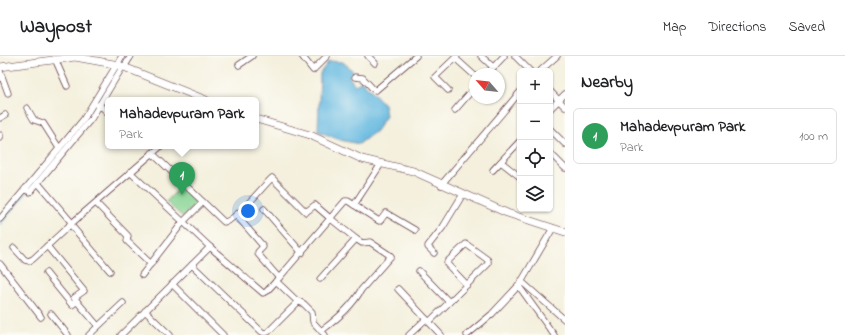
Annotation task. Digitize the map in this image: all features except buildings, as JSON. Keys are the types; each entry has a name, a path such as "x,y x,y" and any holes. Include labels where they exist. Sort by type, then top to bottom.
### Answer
{"street":[{"path":"0,67 75,56 86,57 121,65 199,97"},
{"path":"121,65 122,56"},
{"path":"27,190 38,183 77,136 121,65 131,56"},
{"path":"239,65 252,56"},
{"path":"302,56 313,70 327,56"},
{"path":"368,56 375,63"},
{"path":"355,77 363,78 374,90 376,90 416,56"},
{"path":"481,56 493,67 504,56"},
{"path":"515,56 527,68"},
{"path":"543,68 557,56"},
{"path":"448,90 435,77 456,57 469,70"},
{"path":"55,59 67,86"},
{"path":"0,71 8,94"},
{"path":"455,110 469,94"},
{"path":"553,94 565,107"},
{"path":"553,105 565,94"},
{"path":"441,184 517,95"},
{"path":"96,105 105,109"},
{"path":"0,219 27,190 96,105"},
{"path":"27,108 34,120 43,123 60,148"},
{"path":"259,121 310,134 362,159 413,171 507,213 565,232"},
{"path":"553,132 565,144"},
{"path":"493,170 517,145"},
{"path":"14,248 25,260 29,261 157,149"},
{"path":"152,153 224,222 229,222 272,178 306,212 315,205 362,243 370,242 392,256 361,290 358,297 323,333 313,322 312,312 304,304 298,302 278,280 258,254 263,246 236,215"},
{"path":"553,156 564,165"},
{"path":"501,162 519,176"},
{"path":"354,205 381,164"},
{"path":"130,172 210,247 263,293 266,292 278,280 346,201 379,221 386,213 415,230"},
{"path":"38,183 110,271"},
{"path":"434,253 428,246 443,226 463,194"},
{"path":"142,275 183,222 203,202"},
{"path":"96,203 127,235 127,241 151,264"},
{"path":"264,210 302,253"},
{"path":"467,335 492,314 520,283 553,228"},
{"path":"320,279 356,239"},
{"path":"409,335 449,302 467,285 489,263 488,260 466,244 447,262 447,264 467,285"},
{"path":"47,246 84,291 74,298 98,326"},
{"path":"125,334 145,311 210,247"},
{"path":"0,264 41,317"},
{"path":"192,265 264,334 298,302"},
{"path":"419,271 449,302"},
{"path":"46,273 72,305 76,301"},
{"path":"520,283 565,320"},
{"path":"520,283 554,335"},
{"path":"172,284 223,335"},
{"path":"398,289 441,335"},
{"path":"89,335 123,303"},
{"path":"145,311 170,335"},
{"path":"51,314 68,335"}],"green space":[{"path":"181,186 197,202 183,217 166,202"}],"water":[{"path":"329,61 343,62 353,71 349,77 355,85 362,81 384,104 386,116 376,131 359,144 340,140 318,131 320,73"}],"waterway":[{"path":"123,64 128,56"},
{"path":"85,121 92,113"},
{"path":"0,224 27,192"}],"place":[{"name":"Mahadevpuram Park","path":"182,195"}]}
